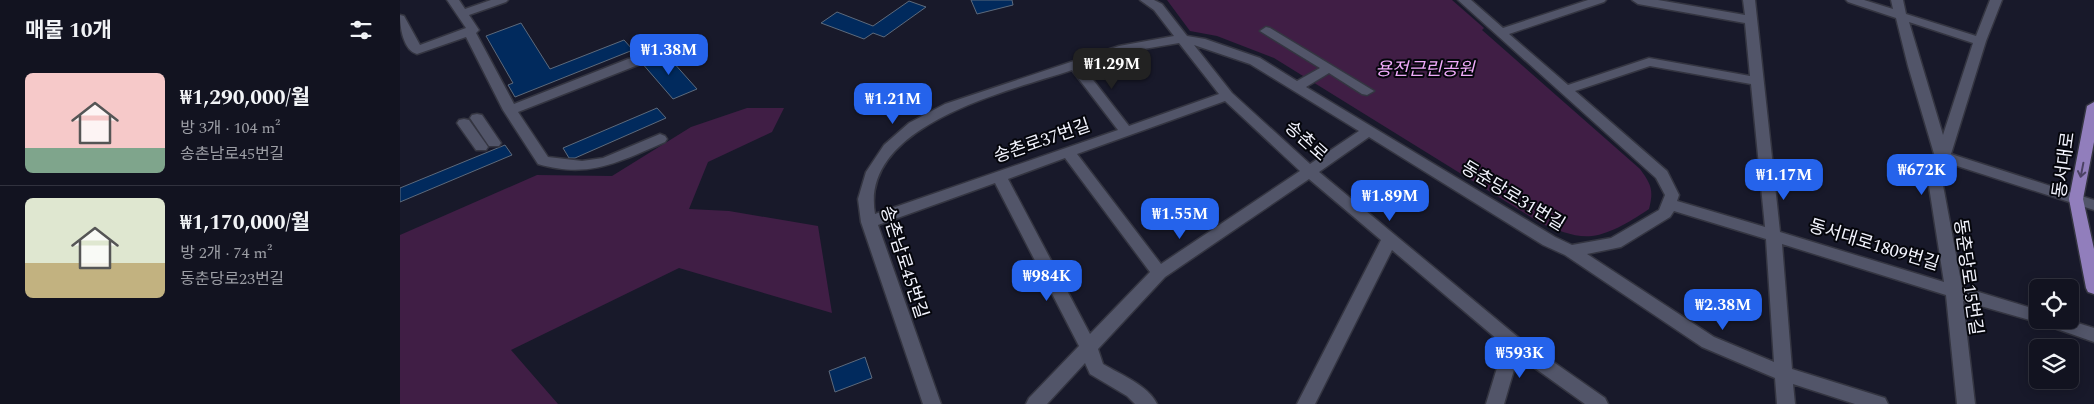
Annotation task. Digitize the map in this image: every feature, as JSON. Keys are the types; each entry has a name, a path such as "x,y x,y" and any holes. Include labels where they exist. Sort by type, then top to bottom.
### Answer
{"main road":[{"name":"동서대로","path":"2094,106 2076,199 2094,288"}],"street":[{"path":"400,19 417,50 473,30 453,0"},
{"path":"462,14 502,0"},
{"name":"송촌로","path":"1148,0 1158,7 1181,40 1227,96 1309,171 1513,344 1599,404"},
{"path":"1464,0 1662,175 1672,195 1670,204"},
{"path":"1502,32 1600,0"},
{"path":"1638,0 1751,20"},
{"path":"1749,0 1786,404"},
{"path":"1852,0 1980,41"},
{"path":"1897,0 1942,156 2094,205"},
{"name":"동춘당로15번길","path":"1966,404 1954,290 1934,180 1980,41 1996,0"},
{"path":"1266,31 1367,90"},
{"path":"469,32 510,110 544,161 582,166 606,162 660,139"},
{"name":"송촌남로45번길","path":"932,404 869,222 865,199 874,172 889,148 914,126 950,107 1123,50 1168,40 1181,40"},
{"name":"동춘당로31번길","path":"1181,40 1201,42 1255,61 1549,241 1571,251 1614,243 1666,213 1670,204"},
{"path":"400,48 413,43"},
{"path":"510,110 633,62"},
{"path":"1566,90 1649,62 1757,81"},
{"path":"1075,65 1126,131"},
{"path":"1298,86 1329,68"},
{"name":"송촌로37번길","path":"869,222 1227,96"},
{"path":"471,121 487,145"},
{"path":"1035,404 1159,273 1370,130"},
{"path":"1068,152 1159,273"},
{"path":"999,176 1089,348 1096,369 1133,391 1148,404"},
{"name":"동서대로1809번길","path":"1670,204 2029,314"},
{"path":"1306,404 1389,240"},
{"path":"1571,251 1708,342 1784,374 1879,404"},
{"path":"2075,329 2094,335"},
{"path":"1495,404 1513,344"}],"green space":[{"name":"용전근린공원","path":"1167,0 1452,0 1484,28 1482,30 1640,169 1647,179 1651,192 1649,209 1614,229 1592,236 1573,235 1542,224 1274,58 1217,36 1190,31"},
{"path":"747,108 784,108 772,132 708,162 689,209 729,211 818,226 832,313 679,268 511,350 558,404 400,404 400,235 537,175 612,176 691,127"}],"building":[{"path":"971,0 1012,0 1013,5 977,14"},
{"path":"909,1 926,7 884,37 873,33 864,39 821,23 837,12 873,26"},
{"path":"521,23 550,69 624,40 633,50 515,97 508,85 513,83 486,36"},
{"path":"664,52 697,89 673,99 641,62"},
{"path":"657,108 666,118 575,158 569,158 563,148"},
{"path":"505,145 512,155 400,202 400,188"},
{"path":"865,357 872,378 835,392 829,371"}]}
